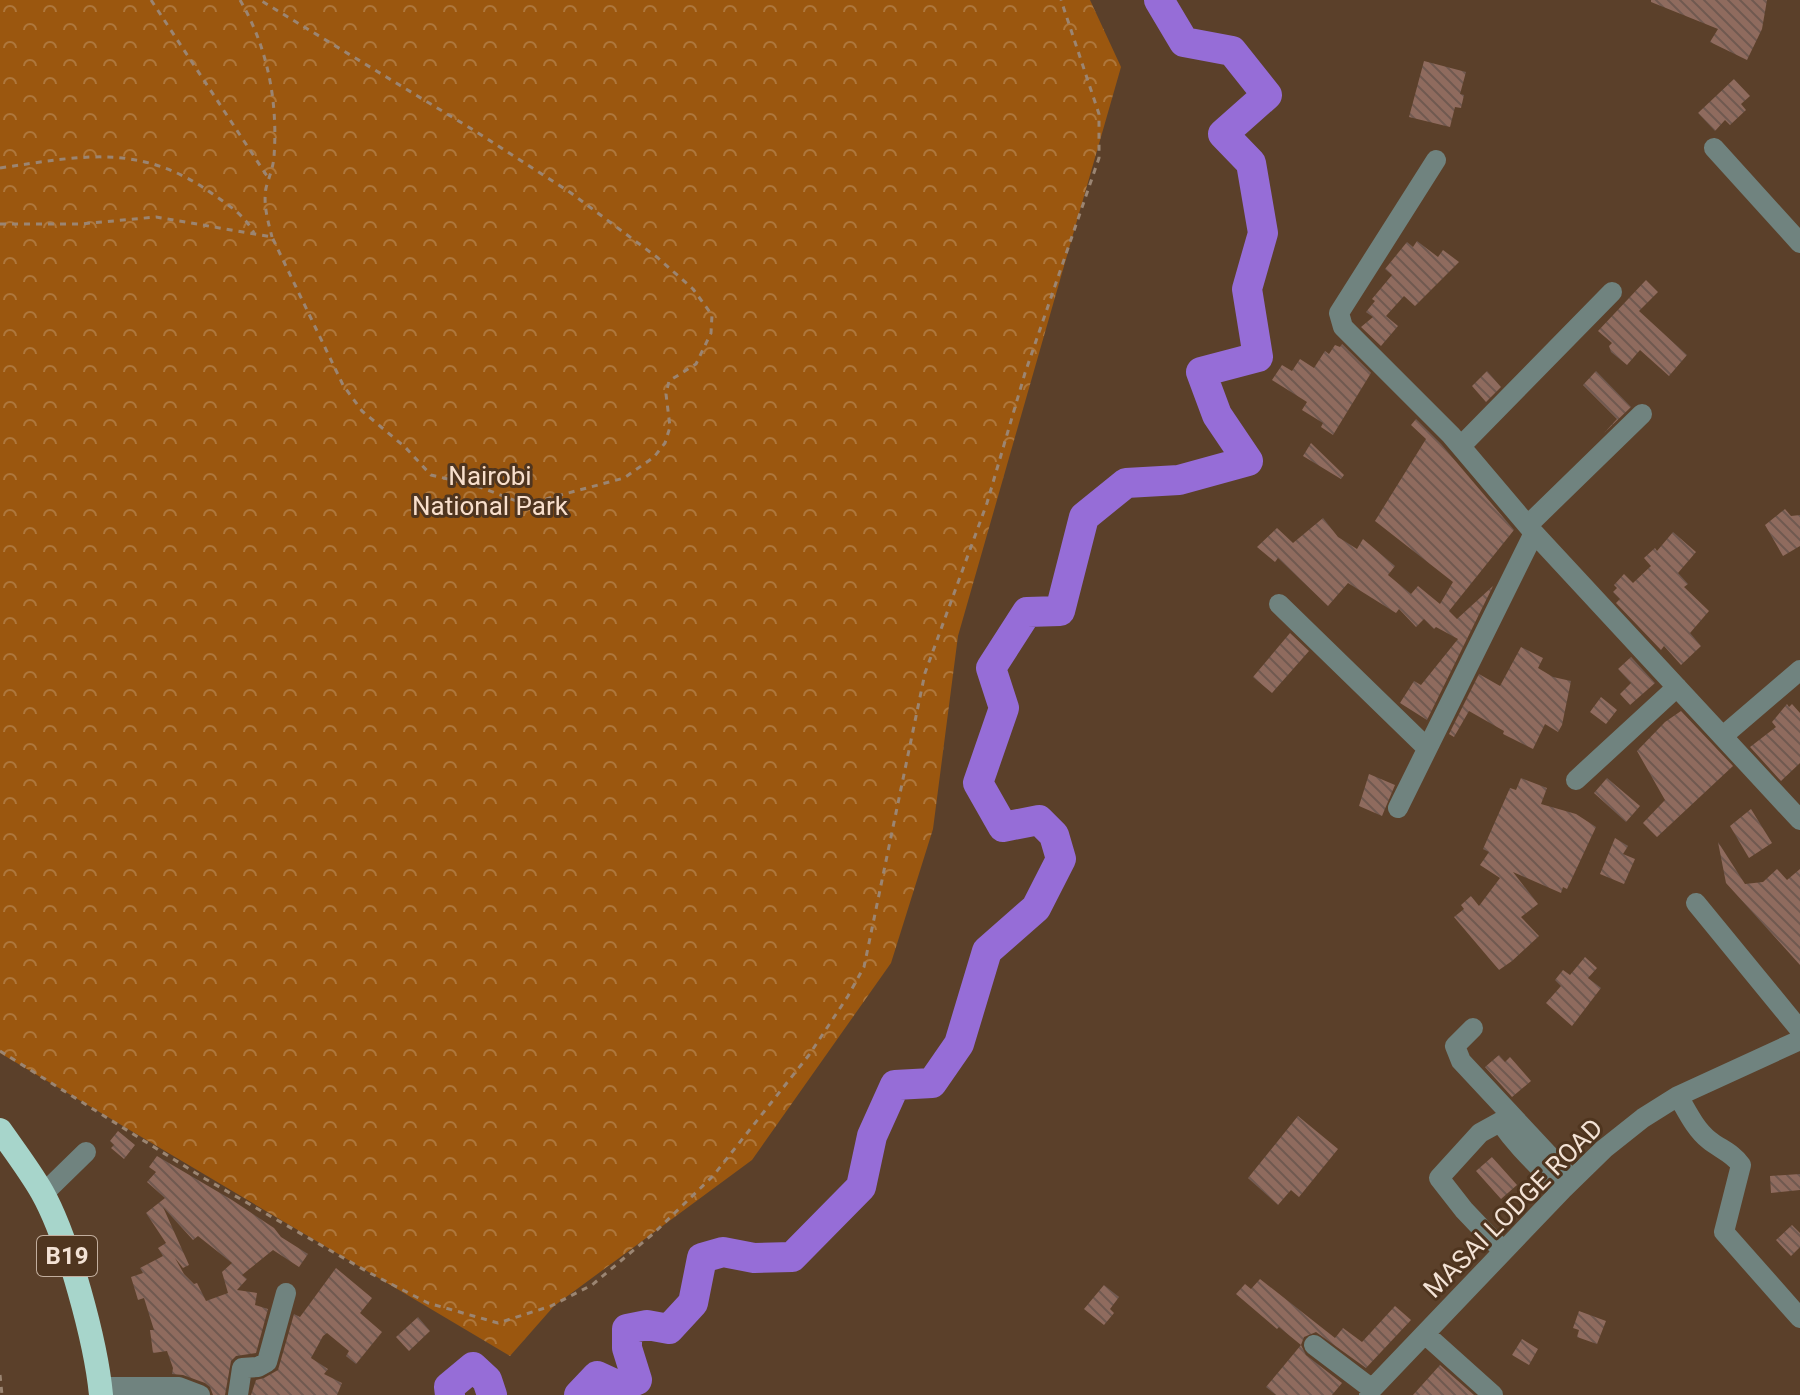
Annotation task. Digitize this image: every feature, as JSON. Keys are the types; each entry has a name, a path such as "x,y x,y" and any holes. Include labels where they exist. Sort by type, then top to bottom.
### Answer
{"highway":[{"name":"B19","path":"0,1130 43,1194 63,1244 85,1317 100,1391"}],"street":[{"path":"1714,148 1800,243"},
{"path":"1436,160 1339,313 1343,327 1461,446 1531,529 1800,820"},
{"path":"1461,446 1612,292"},
{"path":"1398,808 1531,529 1642,414"},
{"path":"1279,604 1427,748"},
{"path":"1723,736 1800,670"},
{"path":"1576,780 1677,687"},
{"path":"1696,903 1800,1030"},
{"path":"1473,1028 1455,1046 1461,1061 1568,1185"},
{"name":"MASAI LODGE ROAD","path":"1370,1392 1503,1251 1624,1134 1678,1096 1800,1040"},
{"path":"1678,1096 1693,1122 1709,1140 1741,1165 1724,1232 1800,1318"},
{"path":"1503,1251 1439,1178 1480,1133 1500,1122 1525,1157 1554,1185 1568,1185"},
{"path":"43,1194 86,1152"},
{"path":"238,1395 242,1368 258,1367 267,1362 286,1293"},
{"path":"1425,1334 1493,1395"},
{"path":"1314,1345 1370,1392"},
{"path":"100,1391 179,1387 200,1395"}],"path":[{"path":"151,0 269,179"},
{"path":"240,0 256,33 275,100 273,163 265,191 265,212 272,237 343,385 362,411 405,447 431,475 477,486 519,502 544,500 581,487 624,478 654,457 665,443 670,427 666,394 669,381 696,364 711,333 712,315 693,289 616,224 475,131 260,0"},
{"path":"0,1051 202,1177 368,1272 428,1303 487,1321 498,1323 551,1306 592,1285 624,1261 703,1185 809,1055 864,967 925,673 987,503 1025,373 1099,158 1099,114 1061,0"},
{"path":"0,168 69,157 125,156 173,170 193,180 246,219 254,233"},
{"path":"0,224 80,224 156,217 272,237"},
{"path":"0,1375 2,1395"}],"green space":[{"name":"Nairobi National Park","path":"0,0 1090,0 1121,67 958,636 933,829 891,963 752,1160 554,1306 510,1356 0,1053"}],"building":[{"path":"1651,0 1767,0 1762,29 1747,60 1710,42 1718,29"},
{"path":"1424,61 1466,72 1460,94 1464,95 1461,108 1455,107 1450,127 1409,117"},
{"path":"1734,79 1750,96 1741,104 1746,110 1730,125 1725,120 1715,131 1698,113"},
{"path":"1417,241 1438,257 1443,250 1459,262 1415,306 1404,296 1386,316 1398,326 1381,346 1361,327 1373,317 1366,312 1375,301 1372,299 1392,275 1385,269 1407,242 1413,247"},
{"path":"1646,280 1658,292 1639,311 1687,355 1669,376 1640,350 1627,365 1611,352 1609,346 1612,343 1598,331"},
{"path":"1342,344 1371,373 1333,435 1321,427 1323,423 1302,410 1307,402 1272,380 1282,365 1292,371 1300,359 1314,368 1325,351 1329,354 1335,345 1340,347"},
{"path":"1487,371 1501,387 1486,402 1472,386"},
{"path":"1596,371 1631,407 1604,433 1617,419 1583,385"},
{"path":"1416,419 1514,530 1449,611 1457,619 1493,586 1427,720 1400,703 1414,681 1421,685 1458,639 1436,627 1434,629 1424,619 1416,627 1399,609 1396,613 1348,583 1328,606 1278,558 1275,562 1257,547 1277,528 1293,543 1323,518 1338,537 1357,549 1363,539 1395,566 1388,575 1411,594 1418,586 1440,604 1453,582 1375,521 1426,439 1411,425"},
{"path":"1311,443 1344,475 1341,479 1303,456"},
{"path":"1785,509 1791,516 1800,515 1800,546 1783,556 1765,525"},
{"path":"1673,532 1696,552 1678,573 1688,584 1684,587 1709,611 1690,633 1701,646 1681,665 1664,646 1661,650 1616,603 1620,599 1613,592 1617,588 1614,585 1624,574 1633,583 1651,566 1644,558 1655,548 1657,551"},
{"path":"1290,633 1309,651 1272,693 1253,677"},
{"path":"1521,647 1543,658 1538,668 1553,677 1571,681 1558,732 1545,724 1533,749 1503,734 1504,731 1469,711 1454,737 1449,734 1479,674 1500,686"},
{"path":"1631,657 1655,683 1630,705 1620,694 1631,683 1618,669"},
{"path":"1601,697 1617,710 1606,724 1590,712"},
{"path":"1787,704 1789,707 1792,704 1800,713 1800,763 1781,781 1750,747 1776,727 1772,722"},
{"path":"1681,711 1733,766 1657,837 1643,823 1665,800 1637,751 1665,722"},
{"path":"1369,774 1395,785 1382,816 1359,806"},
{"path":"1521,778 1547,788 1541,804 1576,814 1596,827 1567,889 1563,887 1561,893 1513,872 1538,904 1521,917 1539,936 1499,970 1454,917 1464,909 1461,905 1471,896 1479,906 1500,878 1480,865 1489,852 1483,849 1510,788 1516,790"},
{"path":"1607,778 1640,806 1626,822 1594,793"},
{"path":"1751,809 1772,843 1749,858 1730,826"},
{"path":"1615,838 1628,846 1623,854 1635,859 1624,884 1600,874"},
{"path":"1718,842 1745,884 1763,882 1777,869 1787,880 1800,869 1800,965 1726,883"},
{"path":"1585,957 1597,968 1588,978 1601,988 1572,1026 1546,1003 1561,986 1555,980 1563,970 1570,975"},
{"path":"1499,1055 1505,1062 1510,1057 1531,1081 1512,1097 1485,1067"},
{"path":"1298,1116 1338,1149 1299,1197 1291,1190 1278,1205 1248,1178"},
{"path":"118,1131 135,1145 124,1159 111,1148 114,1145 110,1141"},
{"path":"157,1156 232,1200 308,1254 299,1267 273,1250 242,1275 247,1279 237,1290 257,1293 255,1305 268,1309 256,1353 236,1356 231,1361 225,1395 213,1395 205,1383 172,1374 167,1351 153,1353 150,1330 154,1330 144,1298 138,1300 131,1277 143,1273 140,1268 163,1256 158,1248 166,1243 146,1213 165,1198 147,1182 156,1172 149,1167","holes":["163,1207 193,1240 198,1236 232,1263 222,1272 228,1293 206,1301 197,1283 194,1284 184,1274 175,1258 183,1268 189,1265"]},
{"path":"1492,1157 1517,1185 1501,1199 1476,1171"},
{"path":"1800,1174 1800,1190 1771,1193 1770,1176"},
{"path":"1792,1225 1800,1233 1800,1247 1791,1256 1776,1240"},
{"path":"336,1268 372,1298 360,1313 382,1332 356,1364 346,1356 349,1351 327,1333 323,1336 311,1358 328,1369 324,1374 342,1383 337,1395 251,1395 256,1380 278,1370 294,1314 300,1317"},
{"path":"1260,1279 1335,1338 1343,1328 1362,1342 1395,1306 1411,1320 1366,1368 1316,1332 1304,1337 1301,1345 1236,1294 1245,1284 1251,1289"},
{"path":"1104,1285 1119,1297 1110,1309 1114,1313 1104,1325 1084,1309"},
{"path":"1579,1311 1606,1321 1597,1344 1577,1337 1579,1330 1573,1328"},
{"path":"418,1317 430,1331 409,1351 396,1337"},
{"path":"1522,1339 1538,1349 1529,1365 1512,1355"},
{"path":"1301,1345 1306,1355 1342,1383 1332,1395 1276,1395 1266,1387"},
{"path":"1440,1365 1474,1395 1413,1395"}],"waterway":[{"path":"579,1395 597,1376 621,1387 637,1380 627,1348 627,1329 647,1325 669,1329 693,1303 702,1258 723,1252 754,1258 792,1257 861,1187 872,1136 895,1085 932,1083 959,1044 987,951 1036,908 1061,859 1054,835 1039,820 1003,827 978,783 1004,708 991,668 1027,612 1060,611 1084,517 1126,483 1179,480 1248,461 1217,415 1201,372 1258,357 1247,289 1263,233 1251,163 1223,134 1267,95 1232,51 1184,42 1159,0"},
{"path":"450,1395 449,1387 473,1367 487,1380 492,1395"}]}
